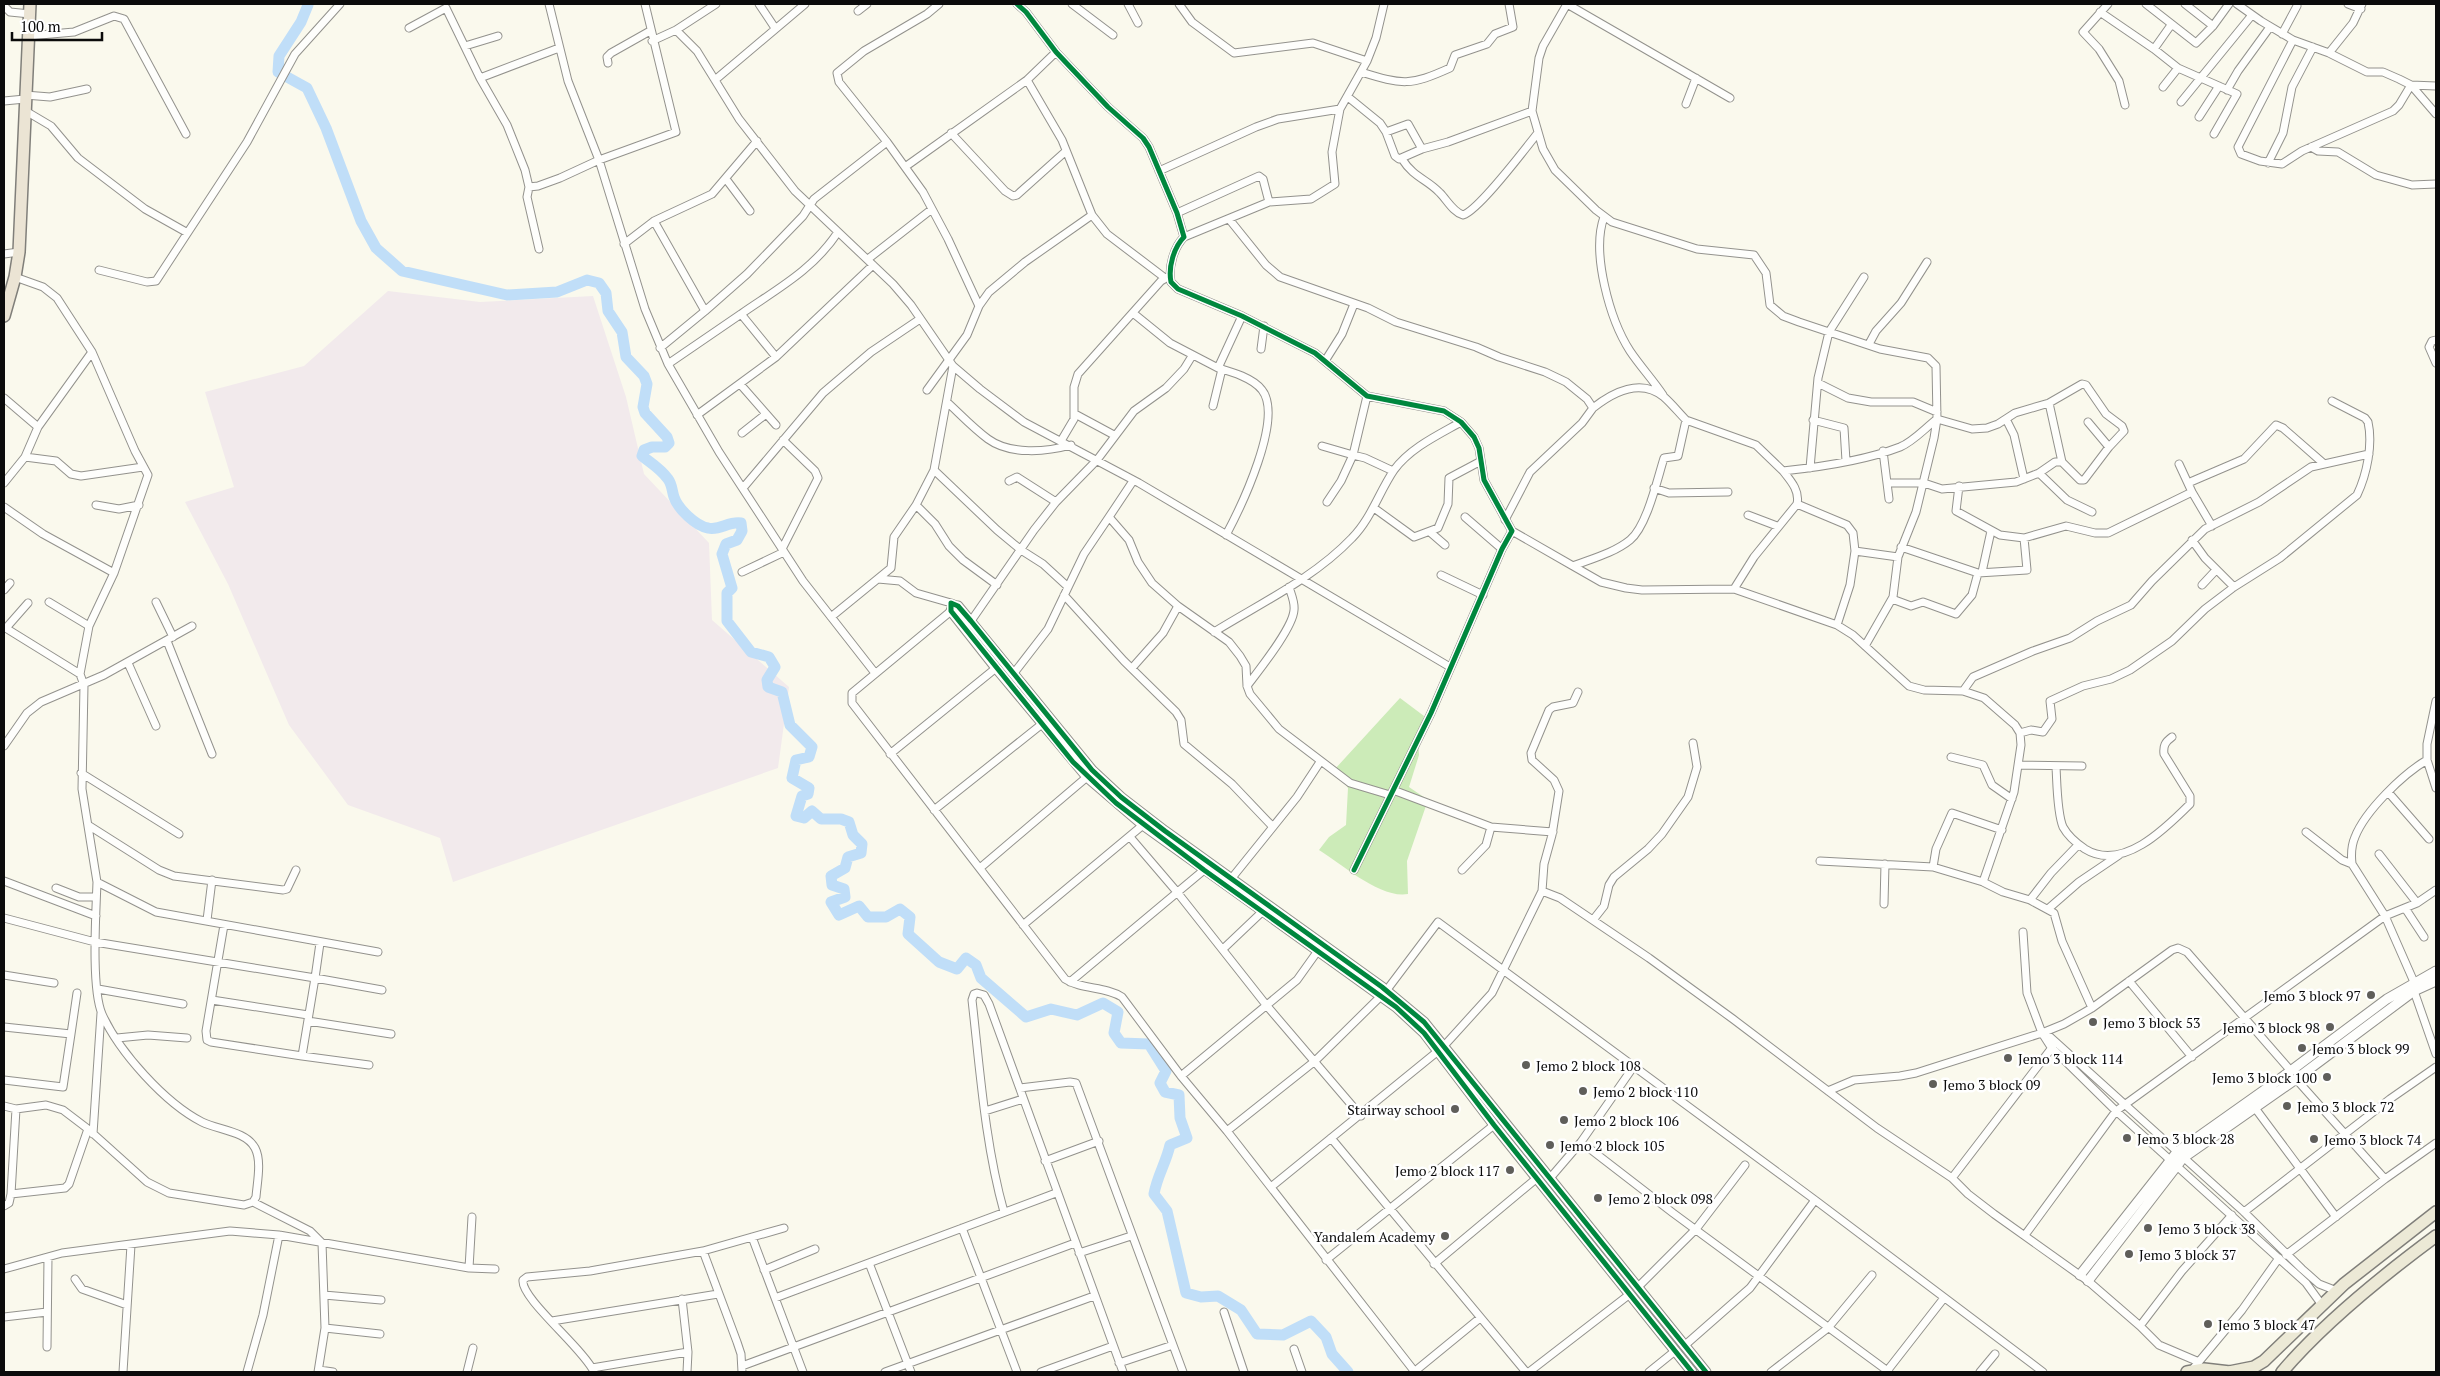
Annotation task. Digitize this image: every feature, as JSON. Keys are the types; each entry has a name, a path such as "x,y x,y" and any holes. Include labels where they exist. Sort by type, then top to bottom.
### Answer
{"highway":[{"path":"4,316 15,277 19,252 30,9"}],"main road":[{"path":"2192,1368 2217,1369 2230,1372 2254,1367 2264,1361 2337,1291 2436,1212"},
{"path":"2282,1372 2331,1324 2381,1280 2436,1236"},
{"path":"2368,1266 2381,1280"}],"street":[{"path":"99,270 152,282 156,281 186,232 233,165 295,54 340,4"},
{"path":"549,4 568,81 600,160 624,244 660,348 697,415 783,550 874,674"},
{"path":"529,187 538,186 560,178 600,160 676,132 652,41 645,4"},
{"path":"652,41 676,30 716,4"},
{"path":"759,4 775,28"},
{"path":"715,80 805,4"},
{"path":"858,11 867,4"},
{"path":"939,4 927,14 864,51 836,73 839,82 887,142 932,209 979,306"},
{"path":"1017,4 1026,12 1056,52 1108,107 1143,138 1177,213 1184,237"},
{"path":"1072,4 1113,35"},
{"path":"1128,4 1138,23"},
{"path":"1179,4 1192,22 1234,53 1312,43 1367,60"},
{"path":"1062,441 1075,414 1074,387 1078,374 1167,277 1179,242 1184,237 1269,202 1304,201 1335,184 1332,152 1340,109 1367,60 1376,38 1384,4"},
{"path":"1361,72 1397,83 1430,77 1450,68 1455,55 1487,44 1495,34 1512,28 1514,23 1509,4"},
{"path":"1730,98 1567,4 1538,58 1532,111 1543,150 1555,170 1604,217 1612,222 1697,249 1754,255 1766,273 1768,300 1772,308 1783,316 1869,344 1928,358 1934,362 1936,366 1937,416 1924,484 1916,512 1900,547 1892,599 1865,646"},
{"path":"2108,4 2082,32 2098,49 2119,81 2126,105"},
{"path":"2146,4 2196,43 2213,26 2229,4"},
{"path":"2185,4 2213,26"},
{"path":"2237,4 2270,27 2293,40 2313,47 2367,72 2383,72 2410,85 2436,114"},
{"path":"2329,54 2343,38 2361,6 2348,4"},
{"path":"4,6 10,12 30,9"},
{"path":"2282,34 2297,6"},
{"path":"409,28 446,8 480,78 507,125 526,170 529,187 527,197 539,249"},
{"path":"2100,12 2178,68 2237,95 2214,134"},
{"path":"2181,102 2252,15"},
{"path":"29,36 74,32 114,16 120,16 124,19 186,134"},
{"path":"2154,49 2171,25"},
{"path":"2228,90 2238,71 2270,27"},
{"path":"676,30 697,51 739,119 795,191 899,291 952,363 980,389 1024,422 1071,445 1450,667"},
{"path":"608,63 607,57 611,53 650,31"},
{"path":"465,46 498,36"},
{"path":"2293,40 2238,147 2241,154 2268,163 2282,164 2311,147 2393,111 2399,105 2410,85"},
{"path":"2268,163 2283,133 2292,87 2313,47"},
{"path":"480,78 559,48"},
{"path":"905,167 1027,80 1056,52"},
{"path":"2163,87 2178,68"},
{"path":"1686,104 1696,78"},
{"path":"1027,80 1048,114 1066,151 1092,215 1107,234 1167,277 1178,289 1264,326 1308,349 1326,361 1367,396 1444,411 1461,422 1476,442 1484,480 1512,531 1601,582 1642,590 1734,589 1837,626 1854,635 1909,686 1924,690 1963,691 1984,698 2015,725 2020,733 2019,765 2012,799 1983,882"},
{"path":"2410,85 2436,86"},
{"path":"2198,117 2219,86"},
{"path":"4,100 25,101 86,89"},
{"path":"1348,97 1368,112 1386,132 1395,156 1402,159 1416,176 1439,192 1457,212 1463,215 1468,213 1480,200 1537,134"},
{"path":"25,101 51,126 78,158 145,208 186,232"},
{"path":"1159,171 1278,119 1340,109"},
{"path":"1402,159 1422,148 1448,142 1532,111"},
{"path":"1386,132 1408,124 1422,148"},
{"path":"951,133 1005,191 1013,196 1017,195 1066,151"},
{"path":"624,244 654,221 712,194 757,141"},
{"path":"660,348 747,274 832,183 887,142"},
{"path":"2311,147 2318,151 2338,152 2376,175 2412,185 2436,184"},
{"path":"1177,213 1259,176 1263,179 1269,202"},
{"path":"726,179 750,211"},
{"path":"697,415 776,357 871,262 932,209"},
{"path":"927,390 952,363 967,335 979,306 989,292 1092,215"},
{"path":"1604,217 1599,238 1608,295 1630,350 1664,397 1686,420 1756,445 1783,470 1794,485 1798,497 1797,504 1777,526 1734,589"},
{"path":"1229,220 1266,265 1280,277 1354,304 1396,322 1476,347 1499,357 1545,372 1566,382 1586,399 1593,408"},
{"path":"654,221 705,311"},
{"path":"668,364 805,271 828,248 838,232"},
{"path":"4,254 19,252"},
{"path":"1869,344 1876,331 1901,303 1927,262"},
{"path":"11,1194 65,1188 69,1184 90,1132 101,1013 95,942 97,882 81,773 84,684 80,674 89,626 114,573 149,480 92,352 51,292 15,277"},
{"path":"1810,468 1813,420 1818,384 1829,332 1864,277"},
{"path":"1326,361 1342,334 1354,304"},
{"path":"1133,313 1170,343 1192,356 1253,382 1261,388 1268,404 1264,444 1242,504 1226,535"},
{"path":"741,314 776,357"},
{"path":"1213,406 1220,368 1242,316"},
{"path":"743,488 823,393 871,352 920,319"},
{"path":"1261,349 1264,326"},
{"path":"2436,340 2432,341 2429,347 2436,363"},
{"path":"4,483 25,457 38,427 92,352"},
{"path":"971,621 1056,502 1097,460 1134,410 1166,388 1184,369 1192,356"},
{"path":"831,617 892,566 894,537 916,506 934,470 947,402 952,363"},
{"path":"740,384 776,425"},
{"path":"1818,384 1848,398 1871,402 1913,402 1937,416 1980,430 1998,424 2014,413 2048,403 2078,385 2086,385 2106,414 2124,429 2084,480 2080,480 2062,462 2048,403"},
{"path":"1506,520 1530,472 1582,423 1593,408 1626,388 1645,390 1664,397"},
{"path":"1327,502 1341,481 1353,455 1367,396"},
{"path":"4,398 38,427"},
{"path":"2020,733 2027,730 2042,732 2052,719 2050,701 2083,686 2130,670 2172,641 2205,609 2234,587 2280,558 2357,495 2362,486 2369,454 2368,422 2365,418 2332,401"},
{"path":"947,402 989,440 1005,447 1042,450 1071,445"},
{"path":"742,433 766,414"},
{"path":"1075,414 1114,435"},
{"path":"1783,470 1810,468 1901,446 1937,416"},
{"path":"2006,419 2014,436 2024,479"},
{"path":"1572,566 1613,550 1630,540 1641,526 1664,458 1678,456 1686,420"},
{"path":"1813,420 1844,428 1846,460"},
{"path":"1214,632 1289,587 1333,557 1354,536 1374,508 1393,471 1420,446 1461,422"},
{"path":"2088,422 2109,447"},
{"path":"2188,483 2244,459 2276,425 2283,428 2323,463"},
{"path":"742,572 783,550 818,478 815,472 783,440"},
{"path":"1322,446 1365,458 1393,471"},
{"path":"1884,451 1889,499"},
{"path":"1963,691 1973,677 2033,650 2070,638 2097,621 2131,605 2192,540 2212,526 2259,502 2311,467 2369,454"},
{"path":"25,457 56,461 70,474 81,476 144,467"},
{"path":"1374,508 1414,537 1430,532 1438,528 1447,508 1449,478 1481,461"},
{"path":"1888,484 1924,484 1942,489 2016,482 2039,473 2055,462 2062,462"},
{"path":"2179,464 2192,492 2212,526"},
{"path":"934,470 1021,550 1043,564 1067,586"},
{"path":"2039,473 2068,500 2092,512"},
{"path":"1008,481 1017,477 1056,502"},
{"path":"1014,672 1048,629 1067,586 1093,538 1133,481"},
{"path":"1959,486 1956,511 2000,535 2024,538 2066,526 2095,533 2108,533 2192,492"},
{"path":"1654,488 1669,493 1728,492"},
{"path":"96,505 119,509 139,504"},
{"path":"1797,504 1847,526 1853,533 1855,551 1850,585 1837,626"},
{"path":"916,506 935,524 949,546 963,560 997,585"},
{"path":"4,507 43,534 114,573"},
{"path":"1748,515 1777,526"},
{"path":"1109,517 1129,540 1144,573 1178,606 1228,642 1240,656 1246,666 1247,686 1250,694 1274,724 1320,762 1357,786 1391,792 1491,827 1553,832"},
{"path":"1465,517 1502,549"},
{"path":"1354,870 1431,713 1502,549 1512,531"},
{"path":"1892,599 1911,606 1923,602 1956,614 1972,595 1991,531"},
{"path":"1430,532 1445,545"},
{"path":"1900,547 1980,573 2027,570 2024,538"},
{"path":"2192,540 2216,570 2234,587"},
{"path":"1855,551 1898,557"},
{"path":"2202,584 2216,570"},
{"path":"1441,575 1483,595"},
{"path":"878,578 900,581 916,593 953,607 971,621 1014,672 1077,759 1086,777 1143,826 1204,870 1246,894 1424,1022 1440,1049 1494,1125 1537,1178 1638,1287 1706,1372"},
{"path":"4,590 10,583"},
{"path":"1247,686 1266,661 1293,616 1294,603 1289,587"},
{"path":"1064,595 1176,712 1181,720 1184,744 1232,784 1273,827"},
{"path":"49,602 89,626"},
{"path":"156,602 212,754"},
{"path":"28,603 5,627 80,674"},
{"path":"1132,668 1163,633 1178,606"},
{"path":"953,607 996,668 1042,724 1077,759 1165,832 1232,879 1262,911 1317,952 1384,993"},
{"path":"953,607 852,693 850,699 890,754 1057,969 1070,982 1115,992 1122,996 1182,1076 1415,1372 1480,1318"},
{"path":"4,746 28,713 41,702 128,663 192,626"},
{"path":"128,663 156,726"},
{"path":"890,754 996,668"},
{"path":"1271,1187 1361,1116 1440,1049 1492,993 1542,891 1544,864 1553,832 1558,791 1554,780 1532,760 1531,753 1549,710 1553,707 1573,704 1578,692"},
{"path":"2436,701 2427,744 2427,760 2436,788"},
{"path":"934,810 1042,724"},
{"path":"2048,909 2079,882 2122,853 2156,835 2172,822 2191,801 2164,754 2163,748 2172,737"},
{"path":"1593,920 1604,906 1609,885 1614,877 1662,834 1688,797 1697,767 1692,743"},
{"path":"1951,757 1983,765 1986,776 1992,785 2012,799"},
{"path":"2427,760 2411,769 2388,792 2356,834 2353,843 2352,864 2385,916 2414,987 2436,1054"},
{"path":"1232,879 1273,827 1320,762"},
{"path":"2019,765 2082,766"},
{"path":"2056,766 2063,826 2078,845 2090,852 2108,855 2122,853"},
{"path":"81,773 179,834"},
{"path":"980,868 1086,777"},
{"path":"2388,792 2429,839"},
{"path":"1933,867 1936,848 1952,813 2002,830"},
{"path":"88,825 166,874 284,890 287,889 296,870"},
{"path":"1023,925 1143,826"},
{"path":"1462,870 1486,845 1491,827"},
{"path":"2306,832 2342,860 2352,864"},
{"path":"1130,837 1177,892 1267,1006 1361,1116"},
{"path":"2030,900 2051,873 2078,845"},
{"path":"2380,854 2417,903"},
{"path":"1820,861 1933,867 1983,882 2003,892 2030,900 2048,909 2054,913 2062,941 2092,1008"},
{"path":"1884,904 1885,864"},
{"path":"1070,982 1204,870"},
{"path":"207,920 212,880"},
{"path":"4,881 96,916"},
{"path":"97,882 156,912 378,952"},
{"path":"56,888 79,897 96,896"},
{"path":"2025,1235 2116,1111 2124,1104 2192,1057 2385,916 2417,903 2436,890"},
{"path":"1542,891 1560,898 1593,920 1733,1019 1890,1138 1952,1178 1968,1194 2088,1281 2159,1345 2192,1368 2242,1310 2283,1257 2385,1179 2436,1143"},
{"path":"2405,908 2424,937"},
{"path":"1222,949 1262,911"},
{"path":"4,918 95,942 218,961 382,990"},
{"path":"1227,1131 1315,1061 1384,993 1438,922 1815,1200 2043,1372"},
{"path":"224,925 206,1036 211,1042 369,1065"},
{"path":"2023,932 2027,993 2043,1031 2053,1045 2116,1111 2244,1212 2266,1241"},
{"path":"302,1056 320,943"},
{"path":"1828,1091 1854,1080 1900,1076 1916,1072 2043,1031 2092,1008 2172,950 2183,950 2246,1018 2293,1075 2385,1179"},
{"path":"1182,1076 1297,980 1317,952"},
{"path":"2080,1275 2177,1158 2436,971"},
{"path":"4,975 54,983"},
{"path":"2129,981 2192,1057"},
{"path":"2414,987 2436,981"},
{"path":"98,989 183,1004"},
{"path":"4,1080 63,1087 77,993"},
{"path":"1004,1212 985,1111 972,1000 974,994 981,993 989,1004 1056,1193 1123,1372"},
{"path":"212,1000 391,1034"},
{"path":"4,1106 16,1109 46,1105 62,1110 147,1182 169,1193 244,1205 253,1202 256,1197 258,1155 254,1147 241,1136 202,1122 175,1105 156,1086 117,1038 101,1013"},
{"path":"4,1027 71,1034"},
{"path":"117,1038 148,1035 187,1038"},
{"path":"1952,1178 2053,1045"},
{"path":"2053,1045 2124,1104 2232,1215 2266,1241 2283,1257 2312,1288 2322,1305"},
{"path":"1440,1049 1550,1177 1571,1214 1630,1294 1692,1372"},
{"path":"1550,1177 1582,1142 1634,1066"},
{"path":"2244,1212 2299,1168 2436,1067"},
{"path":"1020,1088 1070,1082 1076,1084 1099,1141 1131,1236 1183,1372"},
{"path":"2088,1281 2177,1158 2254,1108 2276,1088"},
{"path":"985,1111 1023,1100"},
{"path":"2254,1108 2336,1217"},
{"path":"4,1206 9,1203 11,1194 16,1109"},
{"path":"1326,1260 1494,1125"},
{"path":"1332,1138 1434,1264 1526,1372"},
{"path":"1045,1161 1099,1141"},
{"path":"1582,1142 1888,1372 1944,1298"},
{"path":"4,1163 13,1165"},
{"path":"1638,1287 1696,1229 1745,1165"},
{"path":"1434,1264 1537,1178"},
{"path":"775,1298 1056,1193"},
{"path":"2220,1203 2225,1197"},
{"path":"1684,1346 1732,1306 1760,1276 1815,1200"},
{"path":"253,1202 310,1231 322,1243 325,1328 319,1371 333,1372"},
{"path":"2140,1326 2182,1272 2232,1215"},
{"path":"469,1268 472,1217"},
{"path":"688,1352 593,1370 576,1345 539,1310 523,1286 523,1280 527,1277 590,1271 703,1251 784,1228"},
{"path":"962,1228 1017,1372"},
{"path":"4,1269 62,1253 230,1231 279,1235 469,1268 495,1269"},
{"path":"247,1372 262,1315 279,1235"},
{"path":"1079,1253 1131,1236"},
{"path":"752,1237 803,1372"},
{"path":"703,1251 737,1342 742,1369 794,1347 1075,1243"},
{"path":"123,1372 131,1245"},
{"path":"764,1270 815,1249"},
{"path":"47,1347 48,1257"},
{"path":"2283,1257 2319,1284 2337,1291"},
{"path":"869,1263 911,1372"},
{"path":"1771,1372 1828,1328 1872,1274"},
{"path":"75,1279 82,1289 127,1305"},
{"path":"552,1321 718,1294"},
{"path":"1530,1372 1630,1294"},
{"path":"324,1295 381,1300"},
{"path":"885,1372 1094,1296"},
{"path":"682,1299 688,1352 687,1372"},
{"path":"4,1317 47,1312"},
{"path":"1224,1312 1244,1372"},
{"path":"325,1328 380,1334"},
{"path":"1120,1363 1173,1345"},
{"path":"1041,1372 1113,1346"},
{"path":"467,1372 473,1348"},
{"path":"1294,1349 1302,1372"},
{"path":"1649,1372 1675,1351"},
{"path":"1980,1372 1995,1354"}],"shaded area":[{"path":"388,291 480,302 593,296 626,397 644,474 709,543 712,620 789,687 778,768 453,882 440,838 348,805 289,725 228,584 185,502 234,487 205,392 304,366"}],"green space":[{"path":"1400,698 1424,716 1418,736 1419,755 1409,787 1428,800 1407,861 1408,894 1397,894 1374,886 1319,850 1329,837 1346,825 1348,788 1335,769"}],"waterway":[{"path":"308,5 301,22 279,56 278,72 307,88 326,128 361,221 376,248 402,271 507,295 557,292 587,280 599,283 606,293 608,311 622,332 626,357 644,376 647,384 643,407 645,413 667,437 669,443 665,447 652,447 644,450 642,456 665,475 679,507 698,524 712,529 732,523 741,523 742,531 737,540 726,544 722,554 732,588 727,593 727,621 751,652 769,657 775,667 767,680 768,687 782,692 790,725 812,747 809,757 796,760 792,778 809,788 808,794 802,796 796,816 804,818 812,811 821,819 841,819 849,822 853,835 862,844 861,853 848,857 845,868 831,876 832,885 844,889 845,897 831,902 839,915 859,906 868,917 886,917 900,909 910,917 908,934 939,962 957,969 966,958 976,965 981,978 1026,1017 1051,1009 1077,1015 1103,1003 1118,1012 1114,1033 1121,1043 1149,1044 1166,1071 1160,1083 1165,1092 1179,1095 1180,1118 1187,1138 1170,1145 1154,1194 1167,1211 1186,1293 1201,1297 1218,1296 1241,1310 1257,1334 1283,1335 1311,1321 1326,1337 1332,1354 1348,1372"}],"cycle path":[{"path":"1017,4 1026,12 1056,52 1108,107 1143,138 1149,147 1177,213 1184,237 1177,246 1173,258 1170,270 1171,282 1178,289 1242,316 1315,353 1367,396 1444,411 1461,422 1474,437 1479,448 1484,480 1512,531 1502,549 1431,713 1354,870"},
{"path":"1692,1372 1494,1125 1424,1033 1396,1007 1204,870 1116,803 1073,762 951,611 951,603 958,606 971,621 1092,770 1121,797 1165,831 1382,987 1424,1022 1706,1372"}],"place":[{"name":"Jemo 3 block 97","path":"2371,995"},
{"name":"Jemo 3 block 53","path":"2093,1022"},
{"name":"Jemo 3 block 98","path":"2330,1027"},
{"name":"Jemo 3 block 99","path":"2302,1048"},
{"name":"Jemo 3 block 114","path":"2008,1058"},
{"name":"Jemo 2 block 108","path":"1526,1065"},
{"name":"Jemo 3 block 100","path":"2327,1077"},
{"name":"Jemo 3 block 09","path":"1933,1084"},
{"name":"Jemo 2 block 110","path":"1583,1091"},
{"name":"Jemo 3 block 72","path":"2287,1106"},
{"name":"Stairway school","path":"1455,1109"},
{"name":"Jemo 2 block 106","path":"1564,1120"},
{"name":"Jemo 3 block 28","path":"2127,1138"},
{"name":"Jemo 3 block 74","path":"2314,1139"},
{"name":"Jemo 2 block 105","path":"1550,1145"},
{"name":"Jemo 2 block 117","path":"1510,1170"},
{"name":"Jemo 2 block 098","path":"1598,1198"},
{"name":"Jemo 3 block 38","path":"2148,1228"},
{"name":"Yandalem Academy","path":"1445,1236"},
{"name":"Jemo 3 block 37","path":"2129,1254"},
{"name":"Jemo 3 block 47","path":"2208,1324"}]}
